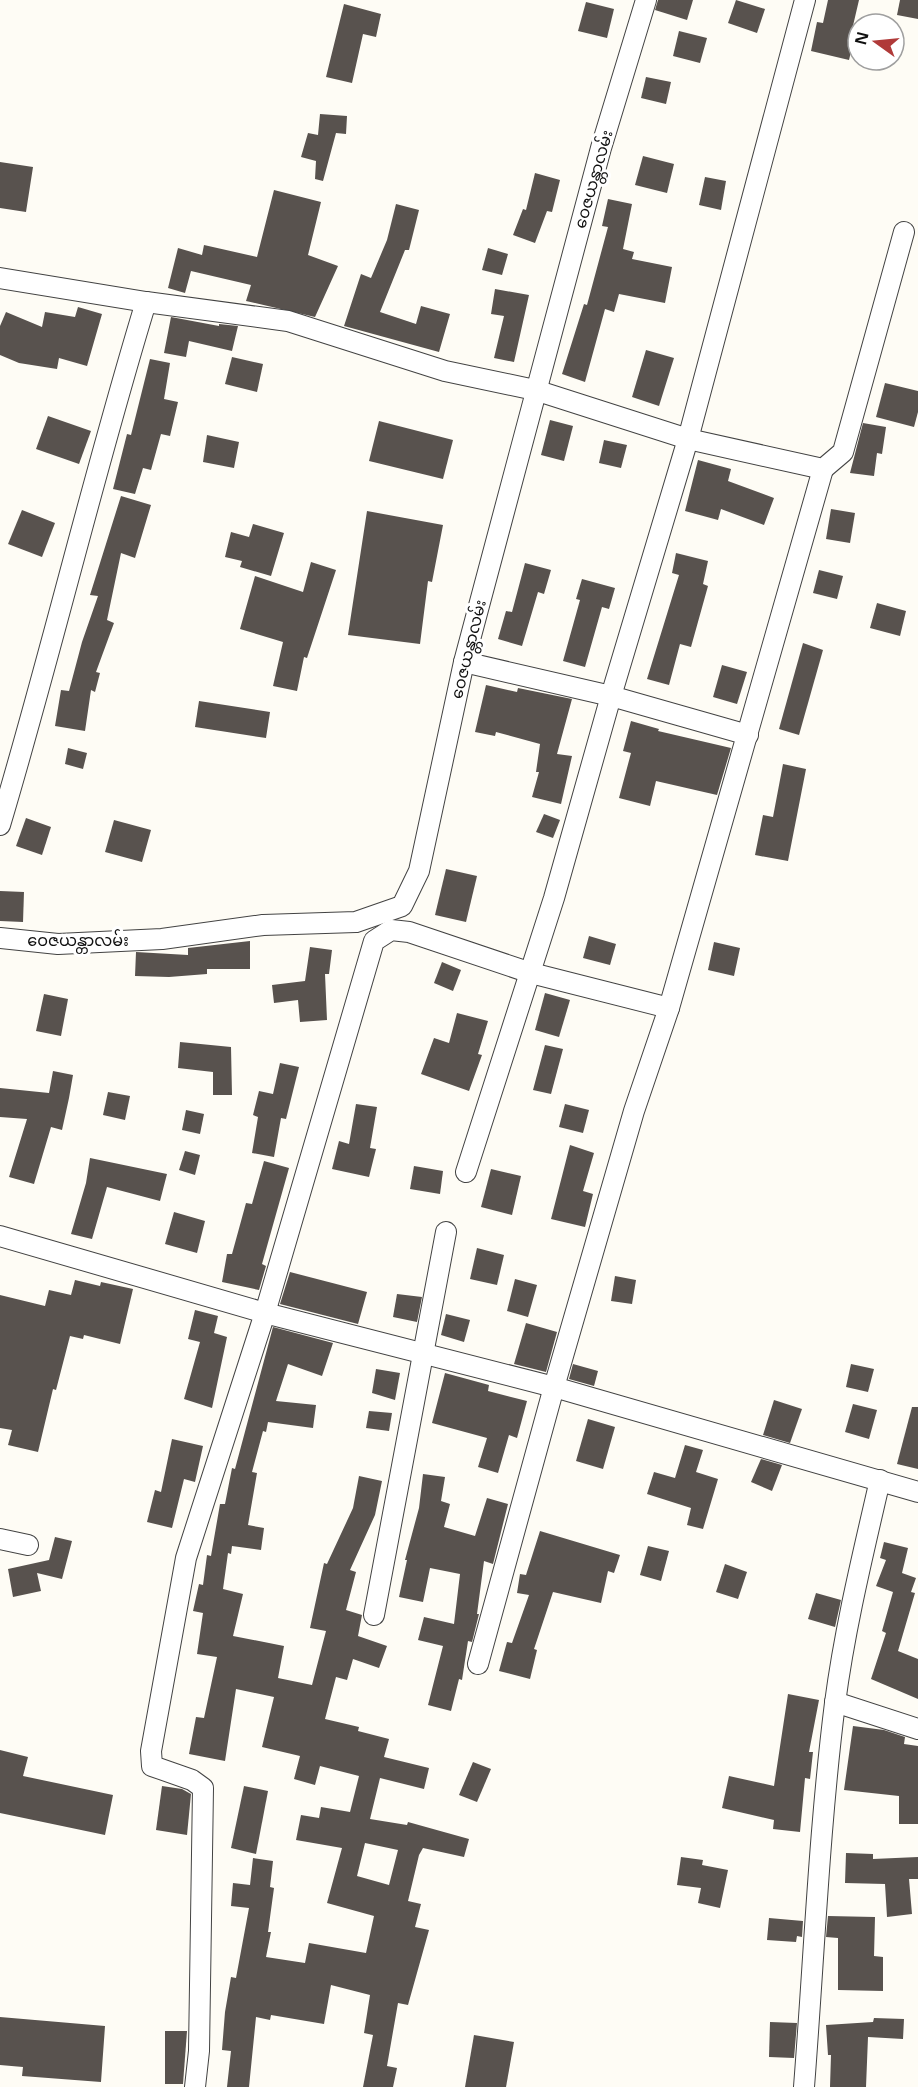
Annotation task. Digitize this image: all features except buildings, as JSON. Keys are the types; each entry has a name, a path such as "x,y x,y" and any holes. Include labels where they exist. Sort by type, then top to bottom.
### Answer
{"street":[{"name":"ဝေဇယန္တာလမ်း","path":"0,938 58,944 162,939 263,925 356,922 402,906 419,871 464,662 601,148 646,0"},
{"path":"466,1172 531,973 688,439 805,0"},
{"path":"478,1664 554,1387 634,1111 669,1008 823,469 843,452 904,232"},
{"path":"0,278 146,302 288,321 445,371 535,390 688,439 823,469"},
{"path":"0,825 36,702 106,433 146,302"},
{"path":"464,662 611,696 748,735"},
{"path":"195,2087 199,2050 203,1788 192,1780 152,1766 152,1751 186,1558 265,1313 374,941 391,930 409,932 531,973 669,1008"},
{"path":"374,1615 446,1232"},
{"path":"0,1236 265,1313 554,1387 918,1492"},
{"path":"804,2087 820,1845 835,1702 850,1610 880,1480"},
{"path":"0,1539 28,1545"},
{"path":"835,1702 918,1729"}]}
